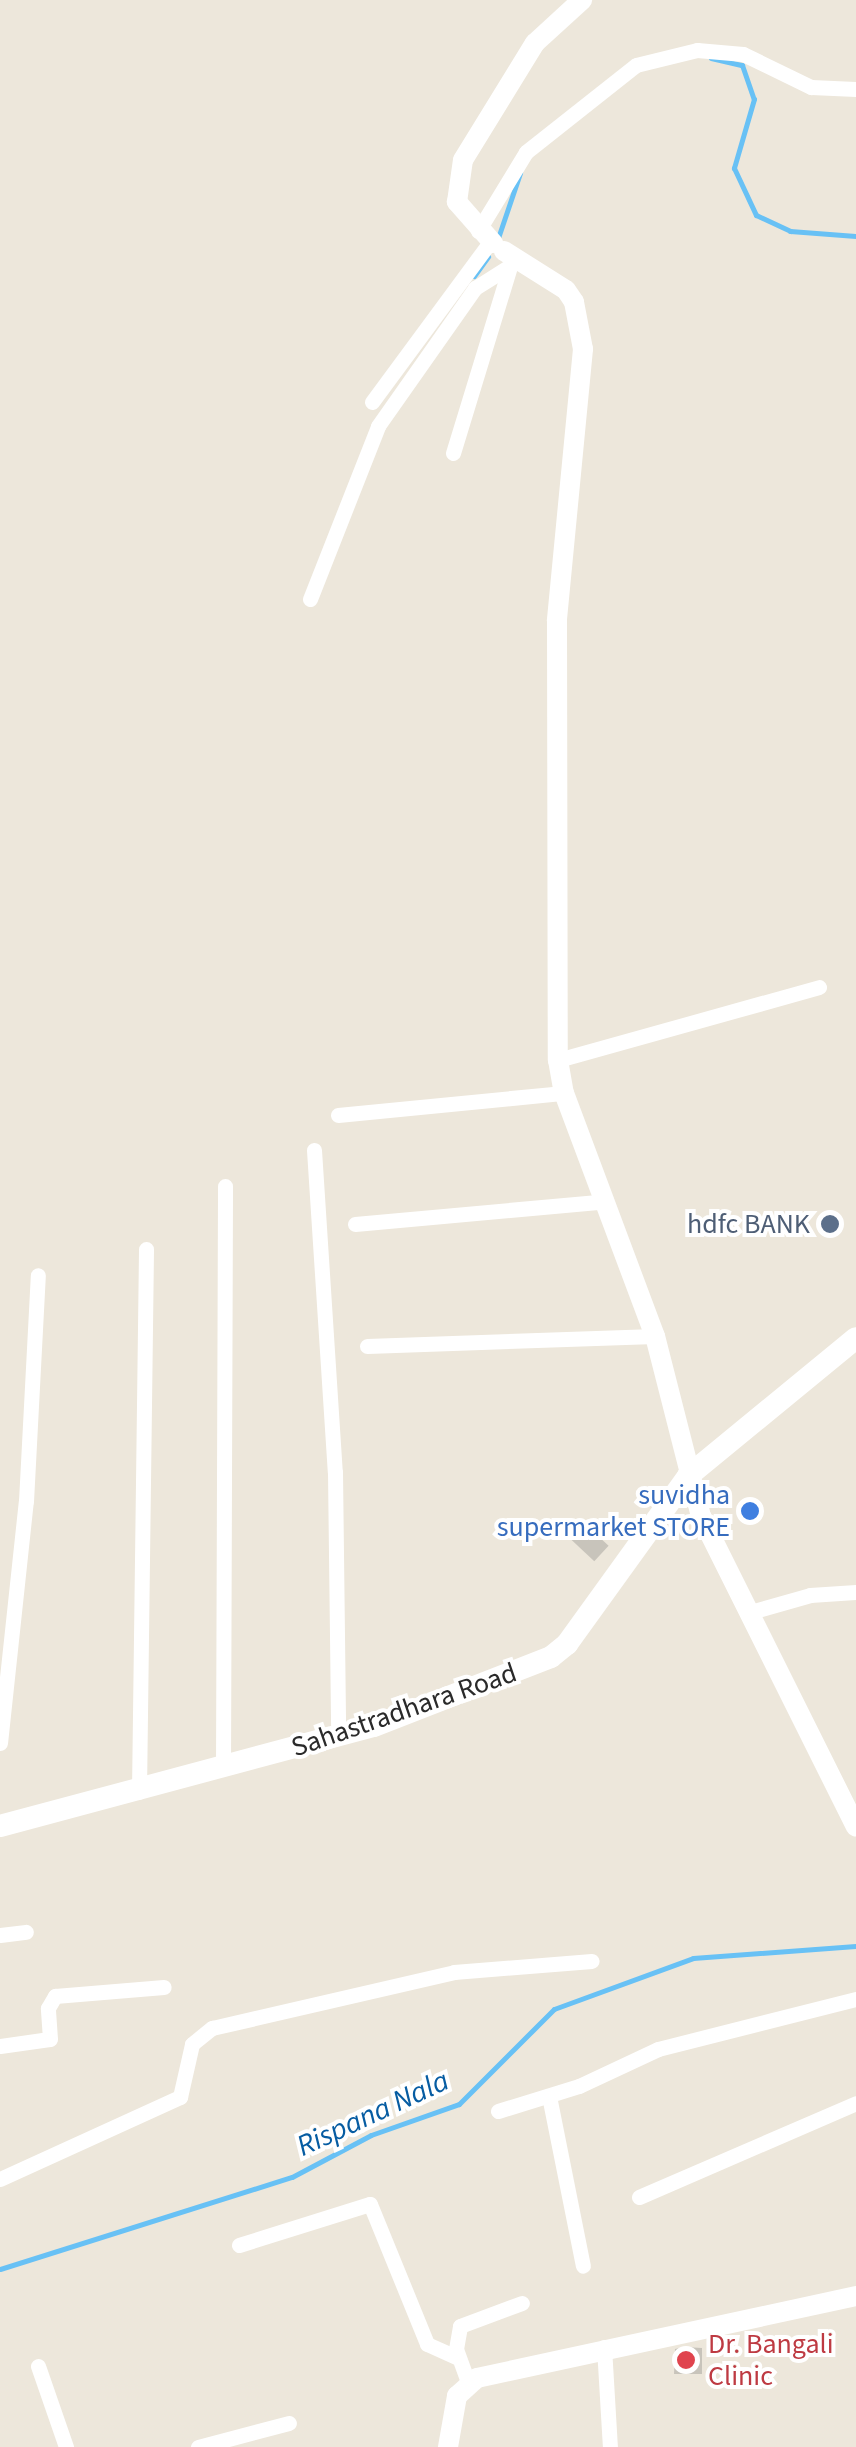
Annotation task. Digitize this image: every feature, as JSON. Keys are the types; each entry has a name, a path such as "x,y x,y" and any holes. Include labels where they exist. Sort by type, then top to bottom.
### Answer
{"main road":[{"name":"Sahastradhara Road","path":"0,1826 338,1736 551,1657 568,1644 688,1476 856,1338"}],"street":[{"path":"582,0 535,43 463,160 457,202 498,248 566,290 574,302 583,349 558,621 558,1060 564,1094 655,1336 688,1476 723,1571 856,1828"},
{"path":"453,454 498,248 526,152 636,65 677,53 727,52 811,87 856,89"},
{"path":"372,402 498,248"},
{"path":"310,599 371,438 476,288 498,248"},
{"path":"558,1060 819,987"},
{"path":"338,1115 564,1094"},
{"path":"314,1150 336,1472 338,1736"},
{"path":"223,1768 225,1186"},
{"path":"355,1224 606,1201"},
{"path":"139,1792 146,1249"},
{"path":"0,1742 26,1500 38,1275"},
{"path":"367,1346 655,1336"},
{"path":"747,1612 810,1595 856,1592"},
{"path":"0,1935 26,1932"},
{"path":"0,2178 180,2097 192,2044 212,2028 454,1972 592,1961"},
{"path":"0,2046 50,2039 48,2008 55,1996 164,1987"},
{"path":"498,2111 548,2096 669,2046 856,1998"},
{"path":"548,2096 583,2266"},
{"path":"639,2197 856,2103"},
{"path":"240,2245 370,2204 426,2344 458,2358"},
{"path":"448,2447 457,2396 468,2382 604,2348 856,2296"},
{"path":"468,2382 458,2358 460,2326 522,2303"},
{"path":"604,2348 610,2447"},
{"path":"38,2366 66,2447"},
{"path":"198,2447 289,2423"}],"building":[{"path":"583,1522 609,1546 594,1561 569,1537"},
{"path":"702,2348 702,2374 674,2374 675,2349"}],"waterway":[{"path":"711,58 742,65 754,99 734,168 756,215 790,231 856,236"},
{"path":"498,238 520,173"},
{"path":"474,276 488,257"},
{"name":"Rispana Nala","path":"0,2269 292,2177 371,2135 459,2104 554,2009 693,1958 856,1946"}],"place":[{"name":"hdfc BANK","path":"830,1224"},
{"name":"suvidha supermarket STORE","path":"750,1511"},
{"name":"Dr. Bangali Clinic","path":"686,2360"}]}
